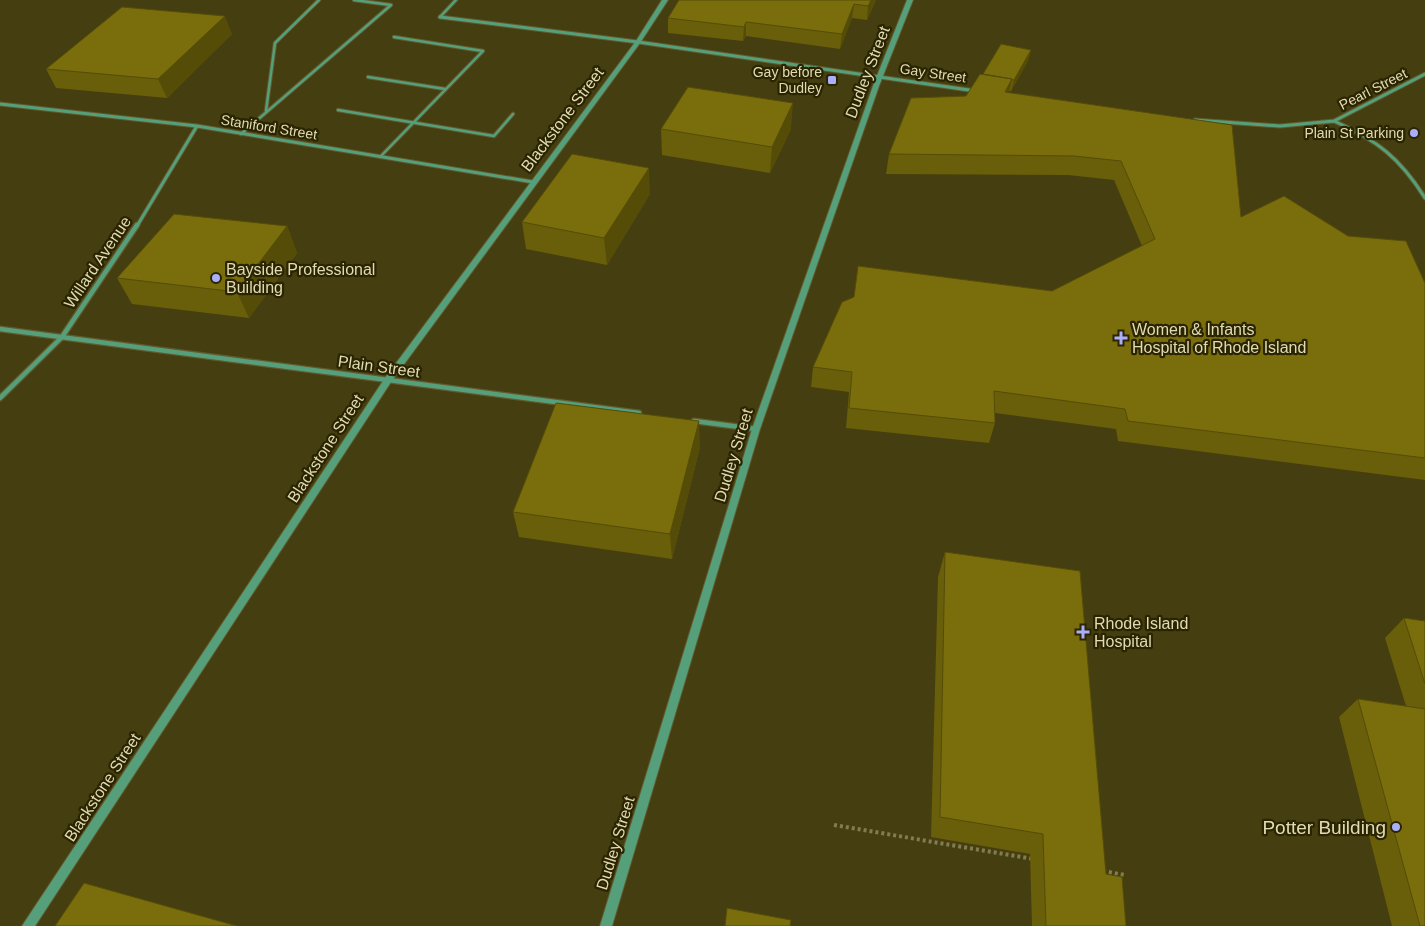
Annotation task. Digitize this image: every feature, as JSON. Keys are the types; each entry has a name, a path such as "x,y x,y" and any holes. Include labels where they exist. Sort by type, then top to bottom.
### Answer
{"street":[{"name":"Blackstone Street","path":"28,926 388,380 638,42 665,0"},
{"name":"Dudley Street","path":"606,926 756,429 880,78 910,0"},
{"name":"Gay Street","path":"440,17 638,42 978,91"},
{"name":"Pearl Street","path":"1334,122 1425,74"},
{"name":"Staniford Street","path":"0,104 197,126 533,182"},
{"path":"1192,120 1280,126 1334,122"},
{"name":"Pearl Street","path":"1334,122 1358,131 1389,150 1404,164 1425,198"},
{"name":"Willard Avenue","path":"0,398 62,337 138,224 197,126"},
{"name":"Plain Street","path":"0,329 641,414"},
{"path":"689,420 756,429"}],"lane":[{"path":"266,111 275,43 319,0"},
{"path":"241,134 392,5 354,0"},
{"path":"440,17 456,0"},
{"path":"380,156 483,51 394,37"},
{"path":"368,76 446,89"},
{"path":"338,110 494,136 513,114"}],"path":[{"path":"834,825 1037,860"},
{"path":"1096,870 1125,875"}],"building":[{"path":"679,0 871,0 868,6 854,4 842,34 746,22 744,27 668,18"},
{"path":"122,7 225,16 158,79 46,69"},
{"path":"1001,44 1031,50 1014,80 983,74"},
{"path":"980,74 1012,79 1005,92 1232,125 1241,217 1284,196 1348,236 1406,241 1425,283 1425,458 1128,421 1125,409 994,391 995,423 849,408 852,372 813,367 842,302 854,297 858,266 1052,291 1155,239 1121,161 1074,156 889,154 911,98 966,96"},
{"path":"688,87 793,103 772,147 661,129"},
{"path":"572,154 649,168 604,238 522,222"},
{"path":"174,214 287,226 237,292 117,278"},
{"path":"556,403 699,421 670,534 513,512"},
{"path":"945,552 1080,571 1106,874 1122,877 1126,926 1046,926 1043,834 940,817"},
{"path":"1404,618 1425,621 1425,684"},
{"path":"1358,699 1425,709 1425,926 1420,926"},
{"path":"84,883 237,926 55,926"},
{"path":"727,908 791,920 790,926 725,926"}],"place":[{"name":"Gay before Dudley","path":"832,80"},
{"name":"Plain St Parking","path":"1414,133"},
{"name":"Bayside Professional Building","path":"216,278"},
{"name":"Women & Infants Hospital of Rhode Island","path":"1121,338"},
{"name":"Rhode Island Hospital","path":"1083,632"},
{"name":"Potter Building","path":"1396,827"}]}
